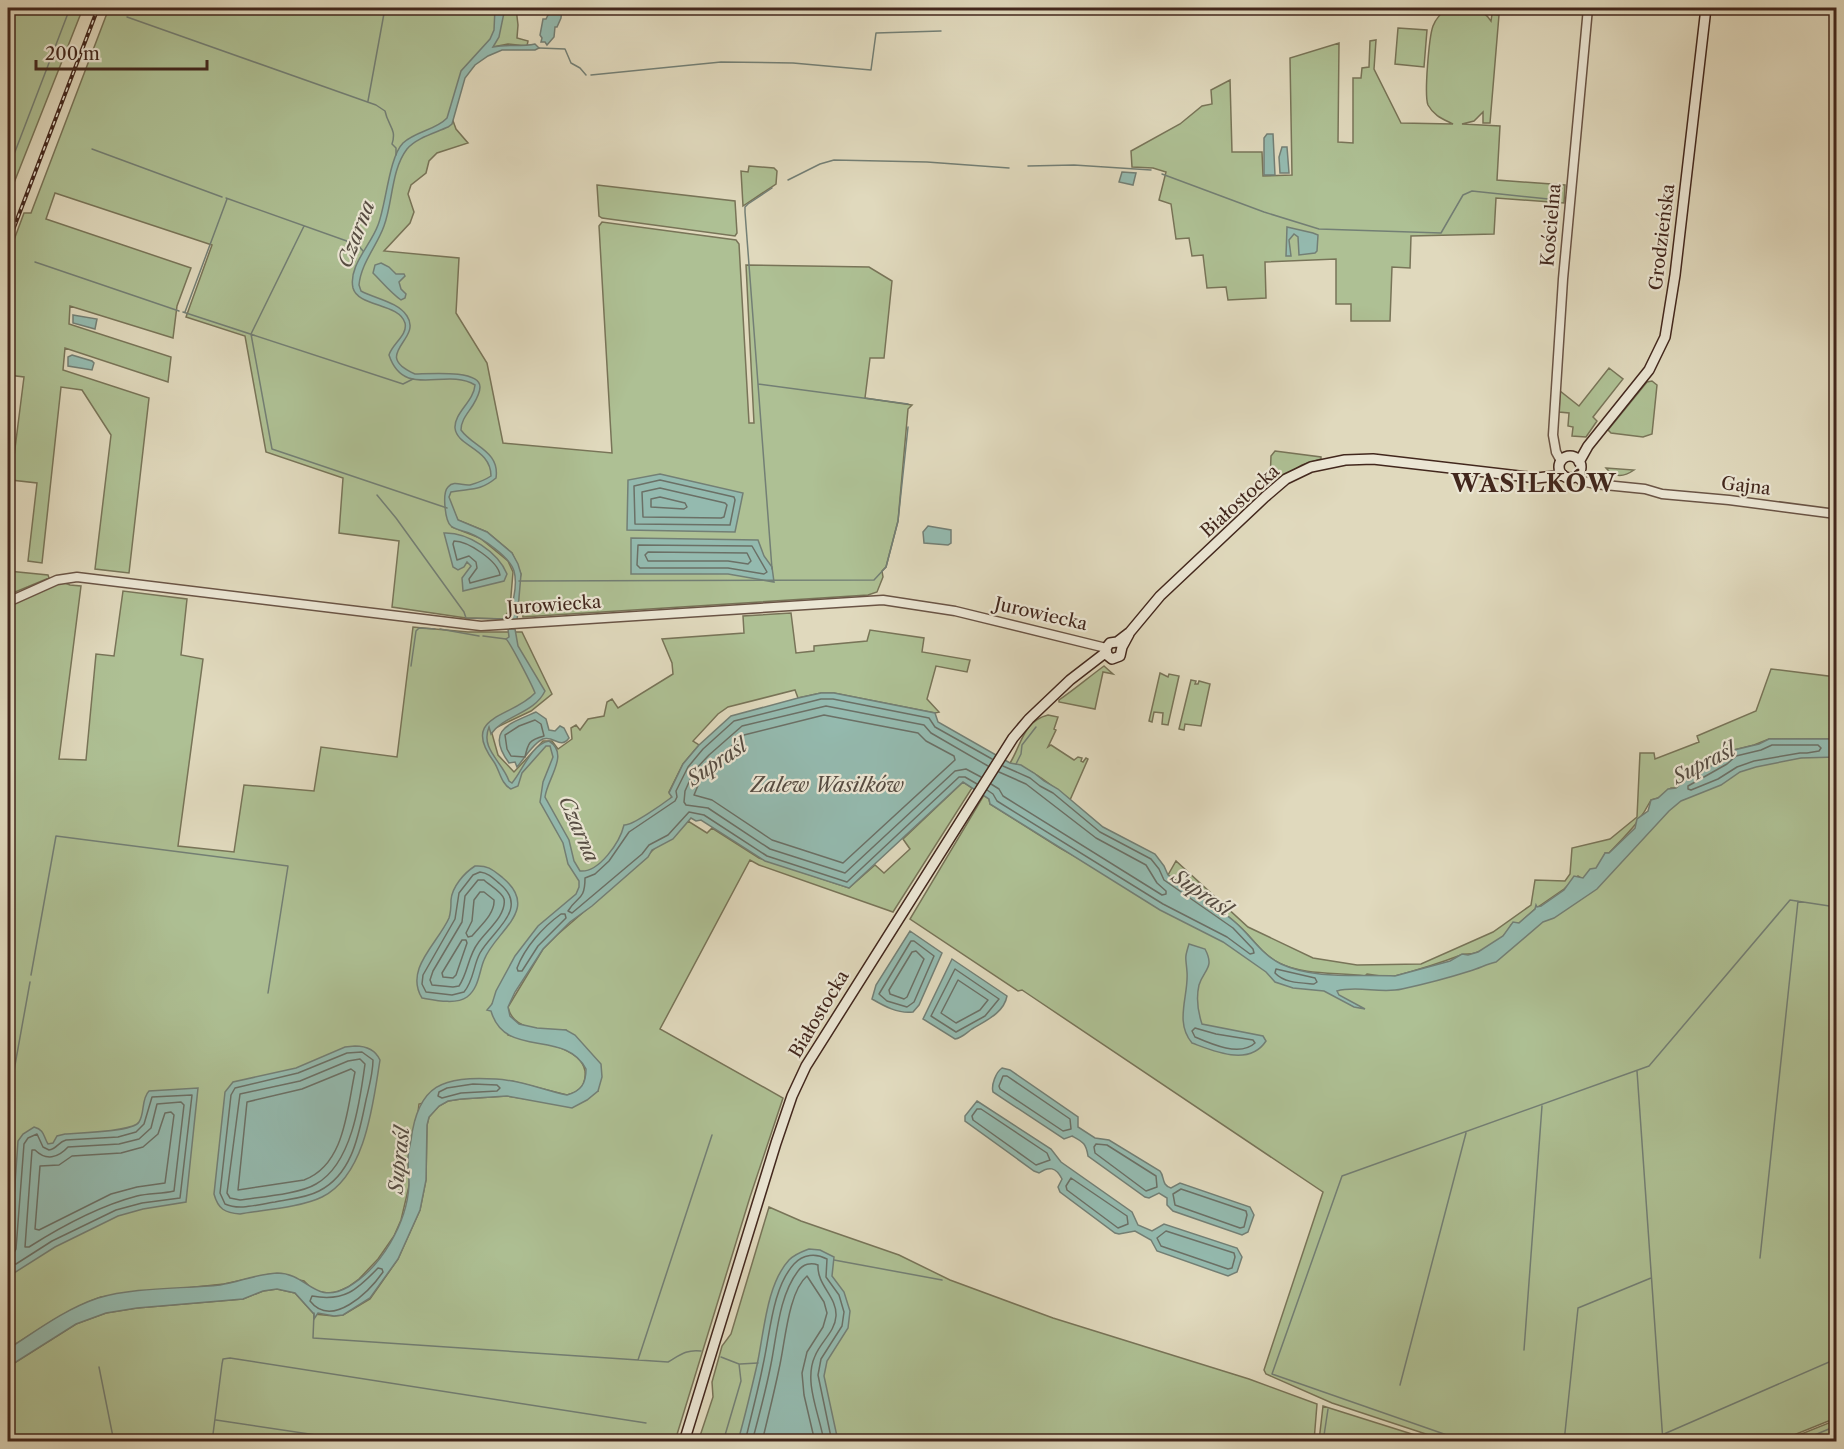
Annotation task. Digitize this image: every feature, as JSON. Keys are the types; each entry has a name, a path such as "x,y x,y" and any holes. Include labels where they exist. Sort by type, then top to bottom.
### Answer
{"main road":[{"name":"Grodzieńska","path":"1569,466 1649,370 1659,353 1667,329 1706,8"},
{"name":"Białostocka","path":"1119,645 1160,596 1265,497 1286,479 1311,467 1345,460 1373,459 1537,478 1546,477 1569,466"},
{"path":"1110,643 1119,645 1122,654 1118,658 1106,653 1110,643"},
{"name":"Białostocka","path":"684,1442 795,1089 819,1044 1020,728 1070,680 1093,663 1099,663 1106,653"}],"street":[{"name":"Kościelna","path":"1569,466 1555,447 1553,435 1563,279 1588,8"},
{"name":"Gajna","path":"1569,466 1590,482 1662,494 1836,514"},
{"name":"Jurowiecka","path":"8,602 57,580 77,577 456,624 525,624 883,600 955,612 1106,653"}],"green space":[{"path":"8,8 83,8 8,198"},
{"path":"109,8 516,8 517,38 528,41 527,46 508,44 493,47 463,73 452,118 456,129 468,143 437,153 429,161 426,173 411,185 408,194 414,212 410,223 384,251 459,258 456,313 487,363 503,443 612,453 599,226 602,222 736,240 739,244 749,423 754,423 746,265 869,267 892,281 884,358 870,358 865,398 912,405 908,409 898,521 877,592 868,595 523,617 516,595 521,574 512,553 487,532 458,520 455,514 452,527 480,538 508,561 513,572 510,608 504,619 466,618 392,607 399,541 339,533 343,478 266,452 245,336 186,317 212,245 55,193 46,219 191,268 177,306 173,338 70,306 69,324 171,357 168,382 65,348 63,370 149,398 129,573 95,569 111,435 82,390 61,387 42,563 28,561 37,483 11,480 24,377 8,375 8,256 24,213 31,213"},
{"path":"1448,8 1472,8 1482,12 1491,21 1492,14 1499,15 1490,123 1483,123 1483,112 1474,121 1462,124 1500,126 1497,180 1565,185 1564,203 1496,198 1494,234 1411,236 1410,268 1392,267 1390,321 1351,321 1351,304 1336,304 1336,259 1265,262 1266,298 1228,300 1226,287 1207,288 1203,255 1192,256 1189,238 1176,239 1171,204 1159,200 1166,172 1153,168 1132,167 1131,151 1180,124 1202,106 1212,104 1211,90 1230,80 1232,152 1262,152 1263,176 1292,175 1290,58 1339,43 1338,142 1353,143 1353,78 1361,78 1362,68 1369,67 1370,41 1376,40 1374,69 1401,123 1453,124 1433,112 1427,99 1431,32 1437,18"},
{"path":"1398,28 1427,30 1424,67 1395,64"},
{"path":"749,166 774,168 777,171 776,184 743,206 741,171 748,172"},
{"path":"597,185 735,201 737,233 735,236 602,218 599,216"},
{"path":"1609,368 1623,379 1593,417 1597,421 1586,437 1572,436 1573,427 1568,426 1569,413 1559,412 1560,391 1579,406"},
{"path":"1652,381 1657,385 1652,434 1643,437 1611,433 1608,430 1647,382"},
{"path":"1275,451 1321,457 1321,459 1302,465 1276,481 1270,482 1271,456"},
{"path":"1606,468 1634,470 1619,475 1612,474"},
{"path":"8,571 48,575 49,578 8,595"},
{"path":"57,580 81,586 59,759 86,760 96,654 114,656 123,591 187,599 181,655 203,659 178,846 234,852 244,785 314,791 321,747 397,757 413,627 468,632 522,632 552,694 531,711 491,730 498,755 514,772 543,741 552,741 558,749 572,739 571,728 576,725 580,730 588,719 604,716 607,702 612,699 618,708 673,674 672,663 662,639 744,633 743,616 791,613 796,653 814,651 814,646 867,641 870,630 924,638 922,652 970,660 967,672 936,666 927,699 939,712 935,713 834,693 798,698 795,690 728,707 718,714 693,741 699,745 683,764 669,792 672,797 492,1004 508,1035 556,1046 578,1058 584,1066 585,1077 582,1087 567,1095 512,1081 419,1104 409,1186 401,1220 394,1236 378,1259 348,1287 337,1292 314,1291 304,1281 270,1274 224,1284 101,1297 65,1314 8,1349 8,602"},
{"path":"1104,666 1113,674 1103,672 1095,709 1059,702 1059,700"},
{"path":"1771,669 1836,677 1836,744 1831,739 1769,739 1734,750 1724,759 1689,777 1676,788 1671,788 1658,798 1651,800 1637,822 1610,852 1666,804 1750,761 1836,755 1836,1418 1779,1441 1447,1441 1332,1403 1266,1374 1264,1370 1323,1192 1022,990 1018,991 910,919 984,795 989,799 990,804 1060,848 1228,941 1280,980 1385,984 1473,962 1581,878 1578,876 1519,923 1511,925 1501,939 1485,949 1389,977 1310,972 1279,963 1267,955 1228,916 1168,875 1176,861 1248,927 1313,958 1357,965 1421,964 1493,932 1531,905 1535,880 1565,881 1570,874 1572,848 1610,839 1637,817 1640,753 1654,753 1655,759 1699,742 1697,736 1756,711"},
{"path":"1160,673 1168,677 1169,674 1179,676 1168,725 1162,724 1163,713 1154,712 1152,722 1149,721"},
{"path":"1191,680 1196,681 1195,684 1199,681 1210,684 1201,726 1185,724 1184,730 1179,729"},
{"path":"1048,715 1058,717 1054,729 1056,730 1048,747 1051,745 1074,760 1078,757 1082,758 1083,762 1086,758 1088,759 1070,800 1034,773 1010,763 1028,728 1040,718"},
{"path":"963,782 972,788 893,912 750,860 660,1029 783,1098 675,1441 8,1441 8,1367 76,1324 106,1313 137,1308 243,1299 263,1291 277,1289 295,1293 314,1314 343,1315 370,1299 398,1259 420,1210 426,1180 427,1125 429,1117 439,1106 448,1101 461,1099 507,1096 533,1100 598,1091 566,1030 531,1028 523,1025 511,1015 508,1007 543,949 651,851 688,821 707,833 712,828 759,858 849,888 875,865 884,873 910,849 903,839"},
{"path":"769,1207 801,1221 899,1255 950,1280 1053,1318 1249,1379 1317,1404 1314,1441 698,1442 713,1397 712,1382 722,1346 731,1334"},
{"path":"1323,1406 1434,1441 1319,1441"},
{"path":"1836,1420 1836,1441 1784,1441"}],"water":[{"path":"495,8 505,8 499,37 493,47 535,44 539,48 502,50 475,65 465,78 452,124 420,139 407,149 395,176 384,226 363,269 359,285 361,291 398,307 407,316 410,325 409,332 397,353 397,360 402,367 415,374 463,375 478,381 479,394 463,420 461,430 490,455 496,469 496,478 479,488 451,492 449,497 458,520 487,532 512,553 521,574 517,621 507,621 515,589 514,571 511,566 501,554 475,535 451,526 446,513 445,495 450,485 470,485 491,476 486,459 461,440 455,428 458,417 474,391 475,385 463,380 415,380 405,376 396,368 389,355 404,332 405,323 395,312 362,299 356,294 352,280 357,264 378,225 398,150 408,139 447,118 461,71 490,39 494,30"},
{"path":"546,8 562,8 554,37 547,45 541,42 540,35 543,19 546,19 548,15 545,12"},
{"path":"1267,134 1273,134 1275,175 1264,175 1264,138"},
{"path":"1282,147 1287,147 1289,173 1280,173 1279,157"},
{"path":"1122,172 1136,173 1133,185 1119,182"},
{"path":"1287,227 1318,235 1317,251 1299,255 1298,237 1294,234 1289,240 1291,256 1286,256"},
{"path":"381,263 396,274 404,274 405,276 399,282 406,294 405,298 401,300 397,297 373,273 375,265"},
{"path":"73,315 97,319 95,329 73,323"},
{"path":"72,355 92,361 94,363 92,370 68,366 68,357"},
{"path":"660,474 743,493 735,532 627,530 628,480"},
{"path":"928,526 951,530 951,543 948,545 924,543 923,532"},
{"path":"444,533 463,536 489,551 497,558 507,574 504,581 463,591 462,578 471,566 467,562 458,570 453,567"},
{"path":"631,538 758,540 764,556 772,567 774,582 728,574 631,574"},
{"path":"508,629 515,629 518,646 545,691 534,705 503,722 491,734 489,727 487,742 512,783 537,747 549,741 555,746 558,753 556,767 545,797 569,840 574,861 580,871 594,867 608,855 624,825 641,818 672,797 669,793 683,764 699,745 731,716 798,698 834,693 935,713 938,722 1010,763 1021,765 1058,789 1103,827 1155,854 1168,875 1228,916 1274,960 1294,969 1323,974 1395,976 1450,961 1462,954 1478,952 1503,936 1513,922 1519,923 1535,909 1536,905 1541,906 1564,890 1574,876 1583,878 1590,869 1596,868 1605,853 1609,853 1635,828 1637,819 1648,811 1651,800 1658,798 1668,789 1676,788 1689,777 1724,759 1734,750 1769,739 1834,739 1836,740 1836,757 1801,758 1756,767 1740,772 1721,785 1681,801 1597,889 1554,918 1543,922 1496,962 1402,989 1337,991 1339,995 1365,1009 1354,1007 1324,991 1293,988 1275,982 1266,972 1223,942 1160,910 990,804 989,799 963,782 849,888 765,861 701,820 696,821 691,818 673,839 652,850 648,857 570,922 543,949 508,1007 510,1016 519,1024 566,1030 575,1035 601,1064 602,1077 598,1091 572,1108 507,1096 461,1099 448,1101 439,1106 429,1117 427,1125 426,1180 420,1210 398,1259 370,1298 343,1315 318,1313 314,1319 314,1314 295,1293 277,1289 263,1291 243,1299 137,1308 106,1313 76,1324 8,1367 8,1349 74,1308 112,1294 220,1285 277,1273 288,1274 327,1293 348,1287 371,1268 398,1229 407,1200 408,1156 414,1121 427,1095 436,1087 461,1079 477,1078 523,1083 567,1095 582,1086 586,1069 576,1057 564,1050 509,1035 498,1026 491,1011 487,1010 515,956 538,926 576,894 579,887 579,881 568,864 563,843 540,802 543,782 553,757 550,746 546,746 522,773 518,786 511,789 503,781 485,747 482,735 486,726 493,719 535,693 506,639 509,637"},
{"path":"536,712 546,719 549,730 555,731 560,726 564,728 569,738 563,743 547,738 539,741 517,767 515,762 509,763 502,752 499,743 500,736 509,725"},
{"path":"475,866 487,867 503,878 514,890 518,900 517,910 490,949 476,985 467,997 457,1001 422,998 417,977 420,967 449,918 452,895 456,885"},
{"path":"910,931 942,953 919,1005 913,1012 902,1012 872,999 876,985"},
{"path":"1189,944 1205,949 1209,960 1208,968 1198,990 1199,1015 1202,1024 1263,1036 1266,1041 1259,1049 1241,1055 1231,1055 1192,1043 1187,1035 1183,1017 1187,981 1186,956"},
{"path":"952,959 1007,996 1002,1007 993,1016 955,1039 923,1019"},
{"path":"345,1047 370,1049 380,1060 365,1136 349,1172 337,1187 322,1197 282,1208 240,1214 230,1213 223,1209 214,1194 225,1092 233,1082 296,1068"},
{"path":"1002,1068 1010,1070 1078,1117 1078,1127 1095,1138 1109,1140 1160,1171 1168,1187 1171,1188 1180,1183 1250,1207 1254,1215 1248,1232 1242,1235 1173,1211 1167,1205 1167,1198 1159,1193 1149,1198 1145,1197 1088,1156 1081,1142 1072,1136 1064,1139 993,1092 994,1079"},
{"path":"198,1088 186,1202 143,1209 118,1216 55,1247 14,1273 9,1269 18,1141 23,1134 34,1127 38,1128 48,1144 53,1143 57,1136 65,1134 127,1128 139,1122 149,1091"},
{"path":"977,1101 1051,1149 1061,1162 1132,1212 1138,1225 1152,1231 1164,1224 1237,1248 1242,1257 1237,1272 1228,1276 1157,1251 1151,1240 1135,1231 1115,1233 1060,1192 1058,1187 1062,1179 1055,1170 1046,1169 1039,1173 1034,1171 965,1121 965,1116"},
{"path":"809,1249 820,1250 834,1257 832,1276 844,1292 850,1311 848,1328 827,1361 824,1376 838,1441 738,1441 775,1283 789,1260"}],"waterway":[{"path":"8,170 70,8"},
{"path":"368,101 385,8"},
{"path":"127,17 376,105 385,111 393,131 392,144 396,148 396,155"},
{"path":"591,75 721,62 793,63 871,70 876,33 941,31"},
{"path":"539,48 565,49 571,63 586,75"},
{"path":"92,149 222,197"},
{"path":"788,180 820,164 834,160 927,162 1009,168"},
{"path":"1028,166 1074,165 1151,170"},
{"path":"1162,174 1264,212 1319,229 1441,233 1463,195 1472,191 1558,200"},
{"path":"772,188 745,207 772,569"},
{"name":"Czarna","path":"226,198 358,245 363,251"},
{"path":"185,312 227,199"},
{"path":"304,226 251,334 272,449 447,508"},
{"path":"35,262 179,311"},
{"path":"183,312 403,384 413,379"},
{"path":"758,384 908,404"},
{"path":"519,581 874,580 886,567 898,521 908,427"},
{"path":"377,495 396,518 464,612 466,618 508,619"},
{"path":"411,666 416,631 419,628 435,629"},
{"path":"440,629 479,636"},
{"path":"483,636 506,639"},
{"path":"1016,764 1022,745 1036,727"},
{"path":"31,975 56,836 288,866 268,993"},
{"path":"1467,1442 1272,1374 1342,1176 1649,1066 1790,900 1836,907"},
{"path":"1760,1258 1798,901"},
{"path":"8,1085 13,1076 30,982"},
{"path":"1637,1071 1663,1442"},
{"path":"1524,1350 1542,1106"},
{"path":"1400,1385 1466,1133"},
{"path":"638,1360 712,1135"},
{"path":"834,1260 942,1280"},
{"path":"8,1288 14,1273"},
{"path":"1564,1442 1578,1308 1651,1278"},
{"path":"314,1313 313,1338 668,1362 688,1352 701,1351"},
{"path":"721,1357 739,1364 741,1381 723,1442"},
{"path":"212,1442 223,1359 230,1358 646,1423"},
{"path":"1664,1434 1836,1359"},
{"path":"740,1364 758,1363"},
{"path":"99,1367 114,1442"},
{"path":"1323,1442 1328,1409"},
{"path":"216,1420 363,1442"},
{"path":"1798,1442 1836,1426"}],"railway":[{"path":"8,243 98,8"}],"district":[{"name":"WASILKÓW","path":"1534,483"}],"water label":[{"name":"Supraśl","path":"717,762"},
{"name":"Supraśl","path":"1704,763"},
{"name":"Zalew Wasilków","path":"827,785"},
{"name":"Supraśl","path":"1202,893"},
{"name":"Supraśl","path":"399,1160"}]}
